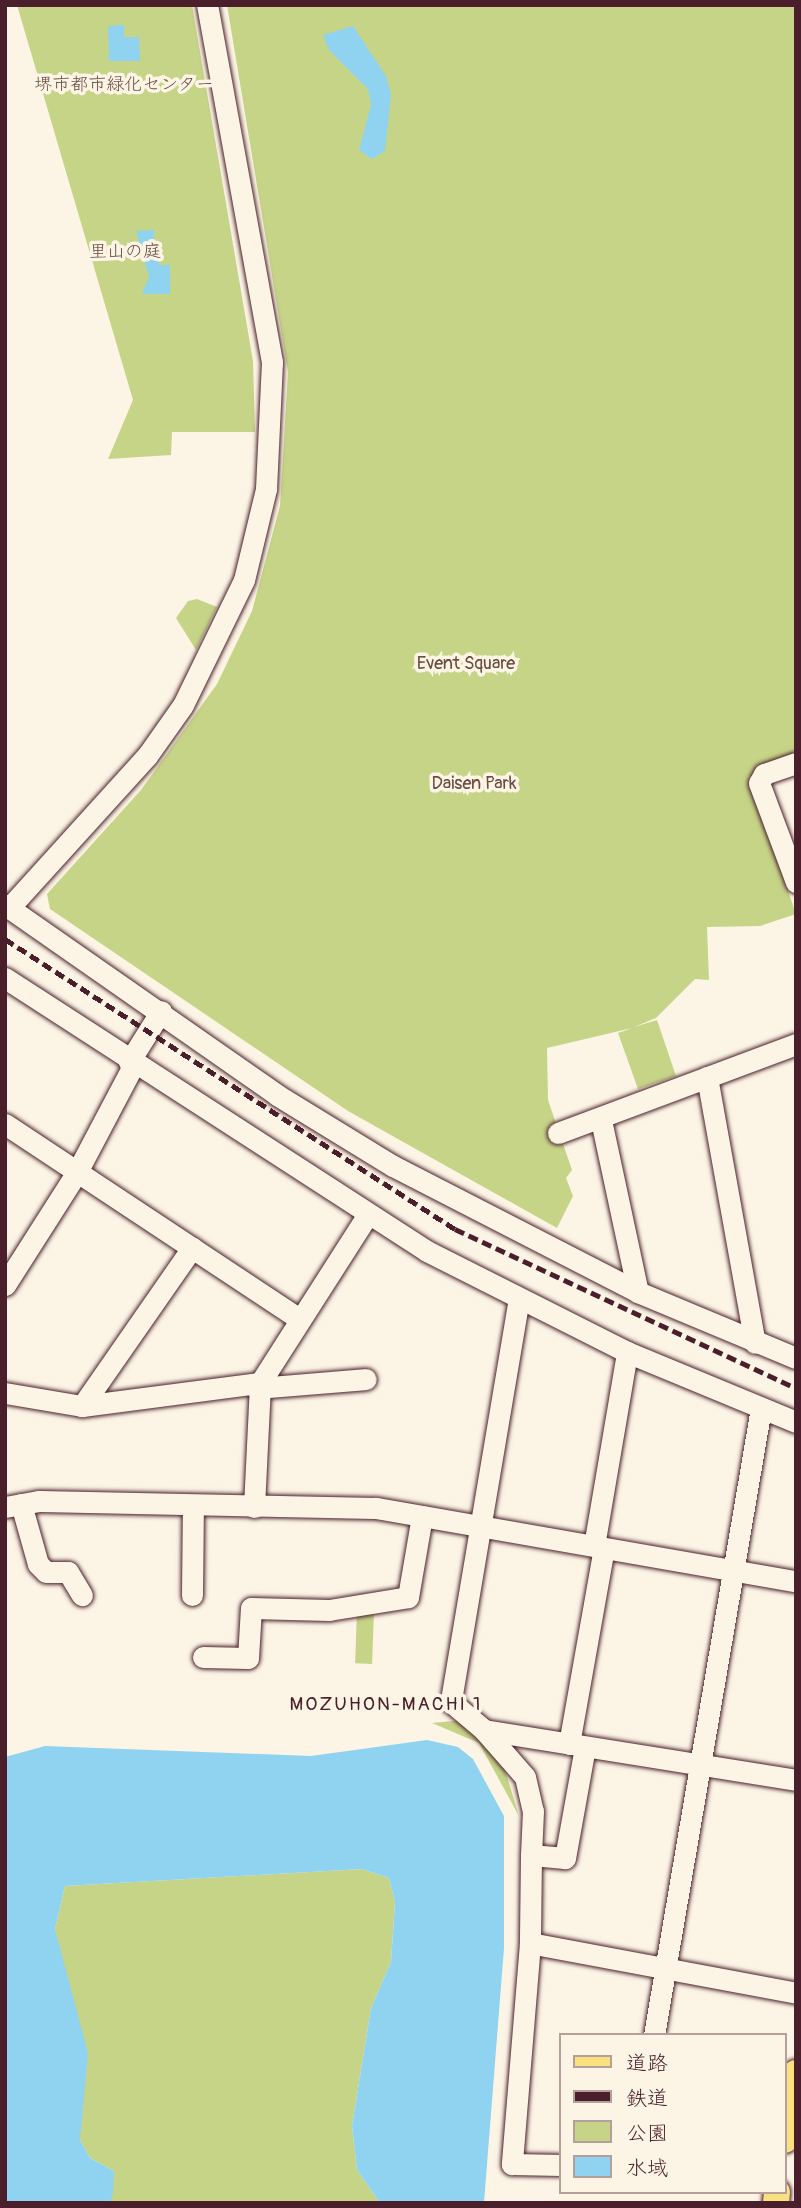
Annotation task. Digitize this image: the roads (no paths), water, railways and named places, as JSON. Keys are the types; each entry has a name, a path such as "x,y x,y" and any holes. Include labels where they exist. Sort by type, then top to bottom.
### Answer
{"main road":[{"path":"787,2128 796,2073"}],"street":[{"path":"207,5 271,362 263,502 244,580 183,705 147,756 7,906 161,1011 277,1095 393,1166 638,1292 796,1358"},
{"path":"796,763 764,774 759,783 796,882"},
{"path":"5,978 366,1216 627,1352 796,1422"},
{"path":"5,1285 77,1172 161,1011"},
{"path":"558,1133 601,1120 796,1044"},
{"path":"707,1077 755,1343"},
{"path":"601,1120 638,1292"},
{"path":"5,1124 300,1319"},
{"path":"254,1507 259,1385 366,1216"},
{"path":"82,1406 192,1248"},
{"path":"519,1297 478,1527 451,1702 484,1730 525,1777 531,1855 530,1943 512,2164 560,2165"},
{"path":"531,1855 565,1858 599,1547 627,1352"},
{"path":"5,1393 82,1406 259,1385 366,1380"},
{"path":"654,2033 761,1408"},
{"path":"82,1595 68,1572 46,1572 38,1564 13,1505 376,1508 796,1581"},
{"path":"192,1595 193,1506"},
{"path":"203,1657 248,1658 251,1608 329,1610 408,1597 422,1517"},
{"path":"484,1730 796,1780"},
{"path":"530,1943 796,1993"}],"water":[{"path":"124,25 124,37 139,37 140,61 109,61 108,26"},
{"path":"353,26 386,76 391,94 385,151 372,159 359,150 371,105 368,89 329,50 323,35"},
{"path":"154,230 154,254 160,265 170,265 170,294 142,294 149,277 136,231"},
{"path":"427,1740 458,1747 473,1759 504,1816 504,1948 484,2203 380,2203 357,2170 352,2126 371,2008 391,1962 395,1902 389,1878 362,1869 65,1886 55,1929 88,2053 80,2140 90,2158 114,2171 113,2193 111,2203 5,2203 5,1757 45,1746 311,1756"}],"railway":[{"path":"5,939 455,1229 796,1388"}],"district":[{"name":"MOZUHON-MACHI 1","path":"386,1705"}],"park label":[{"name":"堺市都市緑化センター","path":"124,85"},
{"name":"里山の庭","path":"125,252"},
{"name":"Event Square","path":"466,664"},
{"name":"Daisen Park","path":"474,784"}]}
